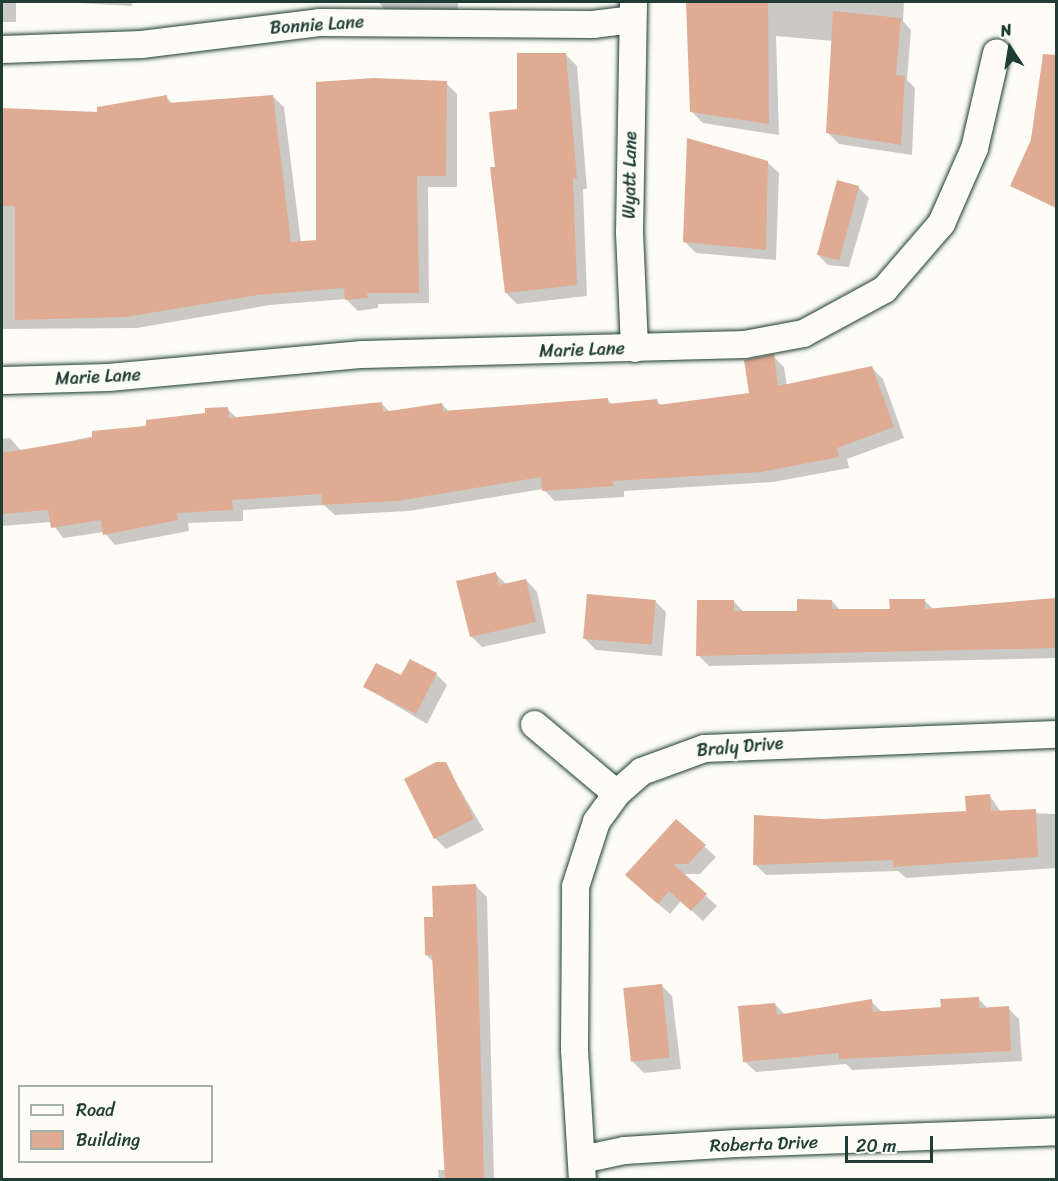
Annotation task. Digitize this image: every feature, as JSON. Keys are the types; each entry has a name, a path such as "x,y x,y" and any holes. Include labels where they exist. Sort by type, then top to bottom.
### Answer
{"street":[{"name":"Bonnie Lane","path":"2,49 141,44 319,12 592,24 632,10"},
{"name":"Wyatt Lane","path":"632,10 629,232 634,348"},
{"name":"Marie Lane","path":"2,380 108,377 362,354 744,344 803,333 884,289 924,248 955,197 981,123 996,53"},
{"path":"534,724 616,793"},
{"name":"Braly Drive","path":"581,1169 574,1049 575,886 596,821 616,793 641,771 704,748 1056,734"},
{"name":"Roberta Drive","path":"581,1169 624,1150 1056,1131"}],"building":[{"path":"686,2 768,2 769,124 690,112"},
{"path":"833,11 901,18 896,75 905,76 901,145 826,133"},
{"path":"517,53 566,53 577,178 573,178 577,285 505,293 490,167 495,167 489,112 517,109"},
{"path":"1043,54 1056,55 1056,208 1010,186 1031,140"},
{"path":"373,78 447,81 446,176 417,176 419,293 367,293 368,298 345,300 344,288 258,295 126,317 15,320 15,206 2,206 2,108 97,112 97,107 167,95 168,103 273,95 291,242 316,240 316,82"},
{"path":"687,138 768,161 766,250 683,242"},
{"path":"837,180 859,186 839,260 817,254"},
{"path":"774,354 778,386 872,366 894,427 837,448 839,457 761,472 613,481 614,486 542,491 541,477 397,501 322,505 321,494 232,500 233,510 177,513 178,520 103,535 101,520 51,528 48,510 2,514 2,453 92,438 92,431 146,426 146,420 205,413 205,408 228,407 229,418 382,402 383,412 442,403 443,411 608,398 608,404 657,399 658,405 749,393 744,360"},
{"path":"496,572 499,585 526,579 536,622 470,637 456,581"},
{"path":"587,594 656,600 652,645 583,639"},
{"path":"1056,598 1056,648 696,656 697,600 734,600 734,611 797,611 797,599 832,600 832,609 890,609 889,599 925,599 925,609"},
{"path":"410,659 437,673 416,714 363,687 376,663 401,675"},
{"path":"436,762 446,762 474,819 434,839 404,779"},
{"path":"990,794 991,811 1036,809 1038,857 893,867 893,860 753,865 754,815 823,819 966,811 965,796"},
{"path":"676,819 706,845 688,864 673,864 707,894 691,911 669,891 658,904 625,875"},
{"path":"476,884 484,1179 445,1179 432,955 425,955 424,917 433,917 432,886"},
{"path":"662,984 670,1058 631,1062 623,988"},
{"path":"979,997 979,1008 1009,1006 1011,1051 839,1059 839,1053 743,1062 738,1006 775,1003 777,1015 872,999 873,1012 941,1007 940,999"}]}
